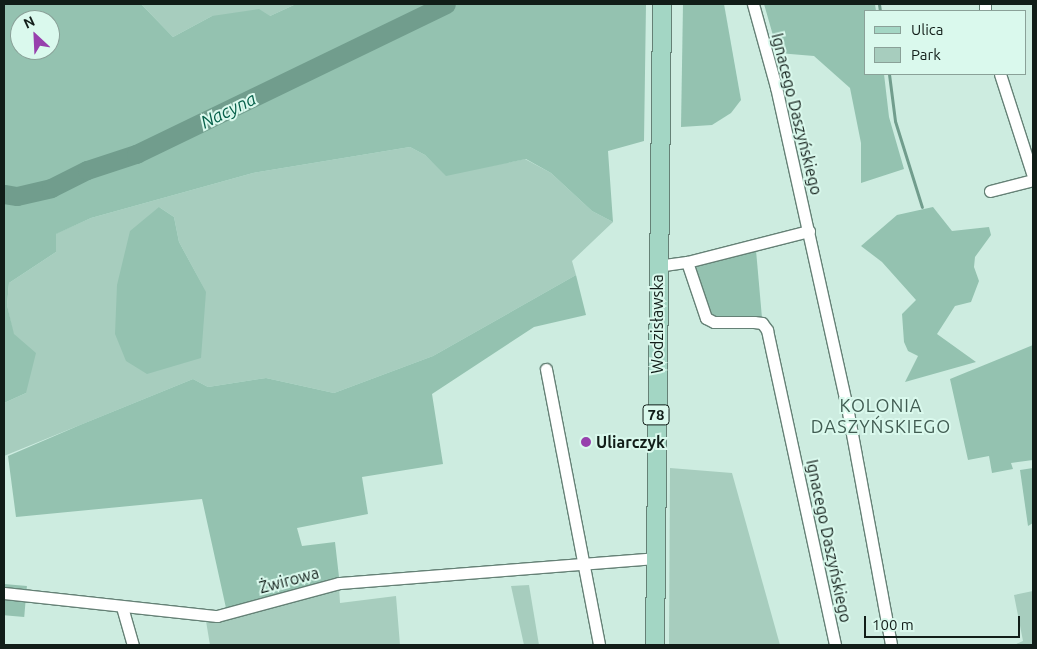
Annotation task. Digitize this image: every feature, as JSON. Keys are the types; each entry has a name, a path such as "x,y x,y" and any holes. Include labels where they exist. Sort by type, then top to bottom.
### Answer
{"main road":[{"name":"Wodzisławska","path":"655,645 657,266 662,4"}],"street":[{"name":"Ignacego Daszyńskiego","path":"753,4 809,231 882,581 891,645"},
{"path":"1000,75 1033,176"},
{"path":"990,191 1033,180"},
{"path":"657,266 687,262 809,231"},
{"name":"Ignacego Daszyńskiego","path":"687,262 706,318 714,322 762,323 767,330 835,645"},
{"path":"546,370 599,645"},
{"name":"Żwirowa","path":"4,593 217,616 339,583 656,558"},
{"path":"122,607 133,645"}],"green space":[{"path":"4,4 141,4 173,37 212,16 259,9 270,16 296,4 646,4 644,141 608,151 613,222 592,211 551,173 526,159 446,176 425,155 410,147 253,173 91,218 56,234 56,252 9,283 7,305 14,334 36,353 26,393 4,403"},
{"path":"141,4 296,4 270,16 212,16 173,37"},
{"path":"683,4 724,4 741,100 731,113 712,125 681,127"},
{"path":"764,4 875,4 876,10 864,10 864,75 884,75 889,117 904,169 861,183 861,143 850,88 814,56 778,53"},
{"path":"410,147 425,155 446,175 525,159 551,173 592,211 613,222 572,261 576,275 433,356 334,393 266,378 208,387 193,379 4,456 4,403 26,393 7,305 9,283 56,252 55,234 91,218 253,173","holes":["159,207 174,217 179,242 206,292"]},
{"path":"159,207 174,217 179,242 206,292 201,358 147,374 126,361 115,334 117,285 130,231"},
{"path":"933,207 952,231 989,227 991,235 975,257 974,267 979,281 971,302 955,306 937,334 976,362 905,382 918,356 908,351 904,342 902,314 916,300 882,262 861,246 897,215"},
{"path":"756,250 762,318 713,318 706,314 691,266"},
{"path":"576,275 586,315 534,327 432,394 443,464 362,477 368,514 297,528 302,546 335,542 339,577 226,608 202,499 16,517 8,456 193,379 208,387 266,378 334,393 433,356"},
{"path":"1033,345 1033,460 1011,463 1013,469 992,473 989,456 968,460 950,379"},
{"path":"670,468 732,473 780,645 669,645"},
{"path":"1033,468 1033,523 1028,526 1020,470"},
{"path":"4,584 27,586 24,617 4,615"},
{"path":"529,585 539,645 524,645 511,586"},
{"path":"339,587 340,603 396,596 400,645 210,645 206,621 223,620"},
{"path":"1033,591 1033,645 1014,645 1023,641 1014,595"}],"waterway":[{"name":"Nacyna","path":"4,194 17,196 51,188 87,170 136,154 446,4"},
{"path":"879,4 880,10"},
{"path":"889,75 895,121 922,207"}],"place":[{"name":"Uliarczyk","path":"586,442"}],"district":[{"name":"KOLONIA DASZYŃSKIEGO","path":"881,416"}]}
